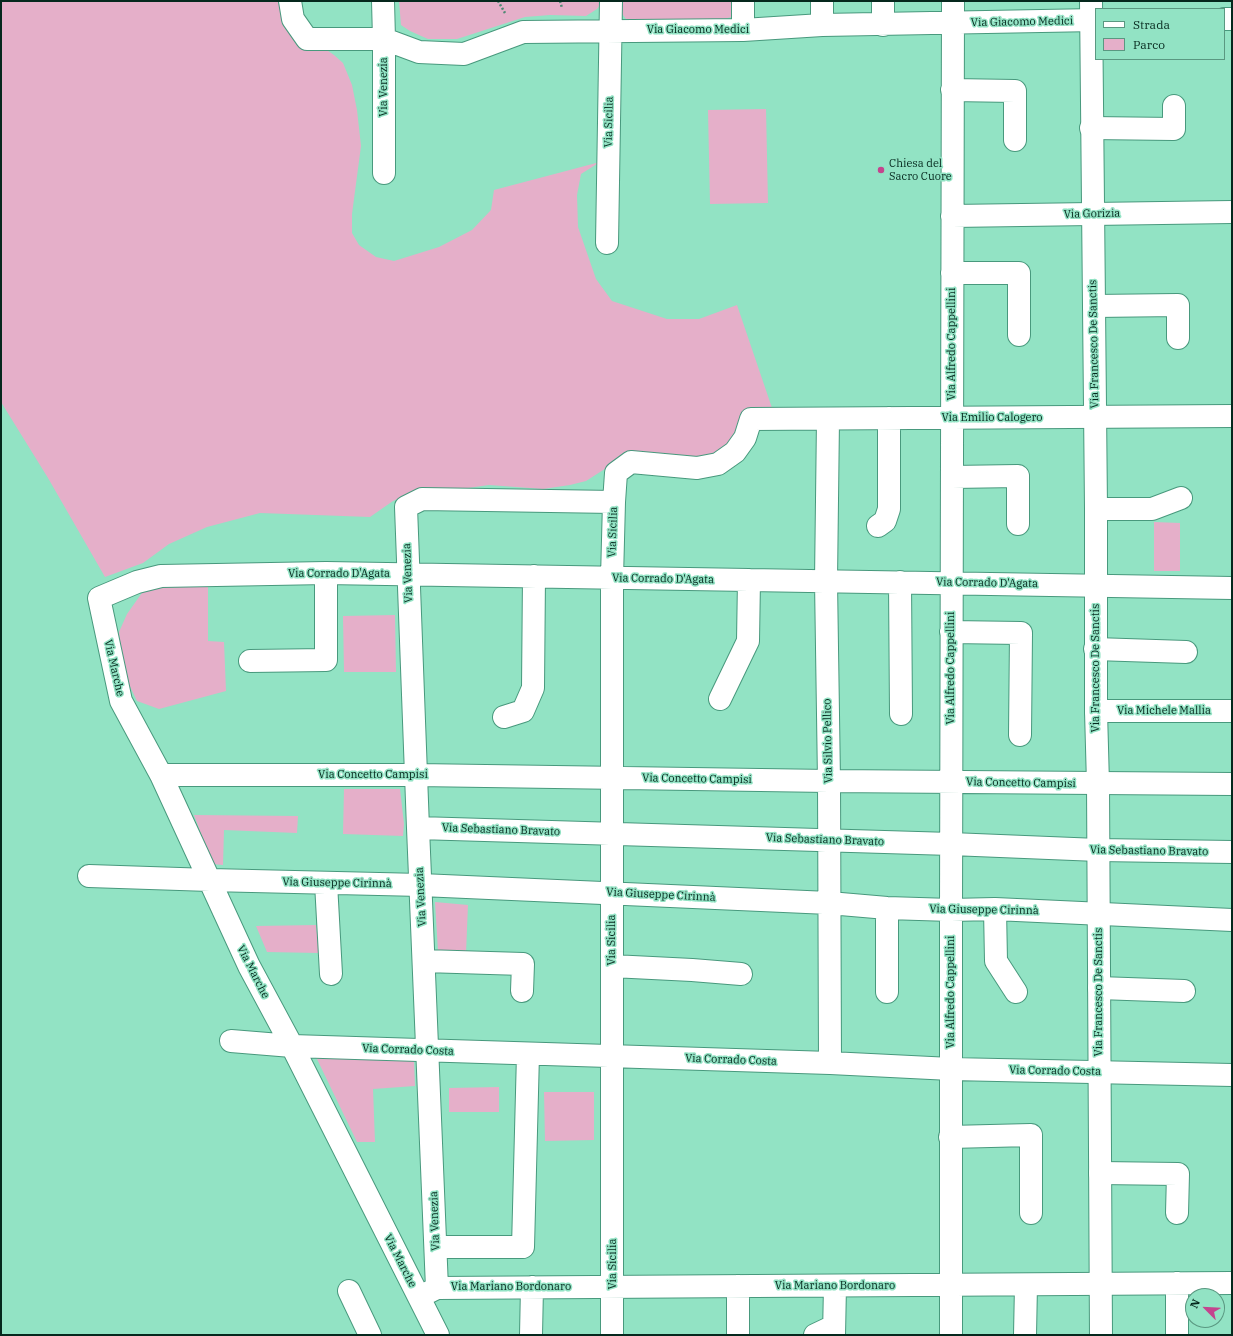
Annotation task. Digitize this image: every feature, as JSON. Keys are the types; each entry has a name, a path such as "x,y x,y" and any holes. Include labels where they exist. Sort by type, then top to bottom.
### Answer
{"street":[{"name":"Via Giacomo Medici","path":"290,1 293,19 307,39 384,39 419,52 464,54 523,32 743,30 822,25 952,23 1093,14"},
{"name":"Via Venezia","path":"383,1 384,172"},
{"name":"Via Sicilia","path":"607,242 611,1"},
{"path":"743,1 743,30"},
{"path":"822,1 822,25"},
{"path":"883,1 883,25"},
{"name":"Via Alfredo Cappellini","path":"951,1335 950,1069 953,1"},
{"name":"Via Francesco De Sanctis","path":"1093,14 1091,128 1096,509 1096,710 1098,784 1101,1335"},
{"path":"952,90 1015,91 1015,140"},
{"path":"1091,128 1174,129 1174,106"},
{"name":"Via Gorizia","path":"952,216 1232,212"},
{"path":"952,273 1019,273 1019,335"},
{"path":"1094,306 1178,305 1178,338"},
{"name":"Via Emilio Calogero","path":"616,472 631,462 697,468 718,464 735,452 742,443 751,419 1232,416"},
{"path":"878,526 885,521 889,509 889,418"},
{"name":"Via Silvio Pellico","path":"828,419 826,581 829,781 830,1063"},
{"name":"Via Sicilia","path":"612,1335 612,578 616,472"},
{"path":"952,477 1018,476 1018,524"},
{"path":"1096,509 1152,509 1181,498"},
{"name":"Via Venezia","path":"428,1292 436,1247 406,507 422,499 614,502"},
{"path":"250,661 326,660 326,573"},
{"name":"Via Corrado D'Agata","path":"98,598 137,582 161,576 326,573 1232,588"},
{"path":"504,717 523,711 533,688 534,576"},
{"path":"720,699 748,641 749,580"},
{"path":"900,582 901,714"},
{"name":"Via Marche","path":"98,598 122,702 161,775 249,966 428,1292 438,1335"},
{"path":"951,632 1021,633 1020,735"},
{"path":"1096,649 1186,652"},
{"name":"Via Michele Mallia","path":"1096,710 1232,711"},
{"name":"Via Concetto Campisi","path":"161,775 417,775 1098,784 1232,784"},
{"name":"Via Sebastiano Bravato","path":"418,828 829,840 1098,850 1232,852"},
{"name":"Via Giuseppe Cirinnà","path":"89,876 421,885 830,903 887,908 951,910 995,909 1232,920"},
{"path":"326,882 331,974"},
{"path":"887,908 887,992"},
{"path":"995,909 996,961 1016,992"},
{"path":"424,961 523,964 522,991"},
{"path":"612,966 741,974"},
{"path":"1099,988 1184,991"},
{"name":"Via Corrado Costa","path":"231,1041 292,1046 830,1063 950,1069 1232,1075"},
{"path":"436,1247 523,1247 528,1054"},
{"path":"950,1136 1031,1135 1031,1213"},
{"path":"1100,1174 1178,1174 1177,1213"},
{"path":"1177,1335 1178,1283"},
{"name":"Via Mariano Bordonaro","path":"428,1292 532,1287 951,1286 1232,1283"},
{"path":"1025,1335 1026,1285"},
{"path":"738,1286 738,1335"},
{"path":"828,1332 835,1286"},
{"path":"532,1287 532,1335"},
{"path":"349,1291 370,1335"}],"green space":[{"path":"1,1 278,1 284,21 334,55 343,63 352,85 357,110 361,146 352,214 352,233 359,245 376,257 394,261 439,247 472,230 491,210 494,190 600,162 581,174 577,195 578,227 596,279 612,301 667,319 699,319 737,305 772,408 737,430 728,445 712,459 622,458 586,481 543,489 489,485 461,489 418,490 393,501 370,517 260,513 207,527 169,544 143,563 105,577 48,478 1,402"},
{"path":"399,1 603,1 597,9 586,16 550,15 525,17 457,39 428,39 401,25"},
{"path":"620,1 734,1 734,3 732,17 723,19 626,19 620,11"},
{"path":"766,109 768,203 710,204 708,110"},
{"path":"1154,522 1180,523 1180,571 1154,571"},
{"path":"160,583 208,585 208,641 224,642 226,691 159,709 137,701 125,676 121,656 119,632 127,614 144,590"},
{"path":"395,615 396,672 344,672 343,616"},
{"path":"344,789 400,789 404,824 403,836 343,834"},
{"path":"194,815 298,816 297,833 224,830 223,865 212,864"},
{"path":"435,902 468,905 466,953 438,951"},
{"path":"316,925 319,953 267,952 256,926"},
{"path":"316,1057 414,1061 415,1086 373,1089 375,1142 357,1142"},
{"path":"499,1087 499,1112 449,1112 449,1088"},
{"path":"544,1092 594,1092 594,1140 545,1141"}],"place":[{"name":"Chiesa del Sacro Cuore","path":"881,170"}]}
